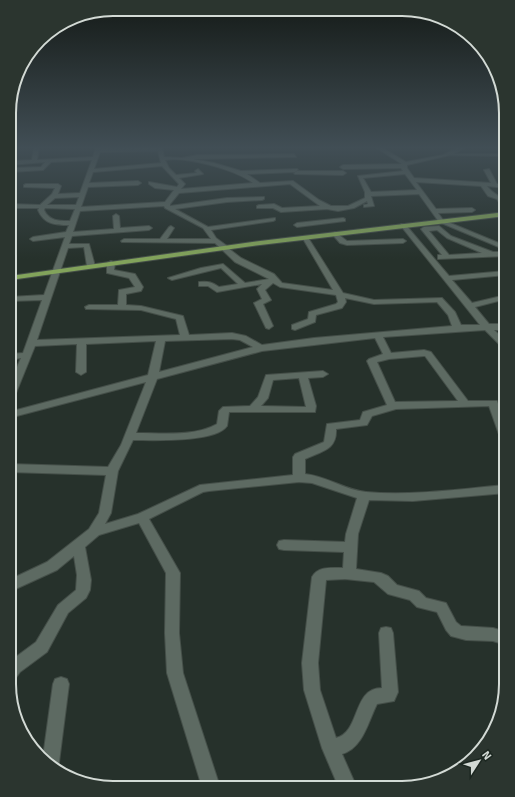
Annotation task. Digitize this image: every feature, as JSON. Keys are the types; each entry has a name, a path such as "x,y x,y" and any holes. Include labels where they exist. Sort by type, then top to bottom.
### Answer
{"main road":[{"path":"16,277 307,237 499,215"}],"street":[{"path":"16,381 31,344 86,185 107,184"},
{"path":"153,184 155,186 177,190 256,184"},
{"path":"168,206 182,184"},
{"path":"295,184 325,208"},
{"path":"364,184 368,192 367,196 372,205 366,206"},
{"path":"416,184 441,221 499,245"},
{"path":"482,184 490,195 499,198"},
{"path":"485,184 499,185"},
{"path":"26,186 57,185 54,196 43,206 41,210 42,214 52,222 73,222"},
{"path":"231,187 239,200"},
{"path":"281,210 325,208 339,209 352,207 367,196 421,192"},
{"path":"54,196 82,195"},
{"path":"16,206 168,206 262,198"},
{"path":"79,206 121,201"},
{"path":"346,201 352,207"},
{"path":"168,206 206,228 217,241 238,260 266,273 271,281"},
{"path":"259,207 274,206 292,220 307,237 340,294 341,305 312,314 312,320 295,327"},
{"path":"434,211 472,210"},
{"path":"116,216 117,230"},
{"path":"206,228 273,219"},
{"path":"292,220 342,220"},
{"path":"403,226 448,278 461,307"},
{"path":"33,239 69,234 149,228"},
{"path":"164,240 171,228"},
{"path":"447,257 424,229 439,228 449,237 491,254"},
{"path":"335,234 342,242 346,243 403,241"},
{"path":"124,241 217,241"},
{"path":"65,246 87,245 90,266"},
{"path":"431,258 499,254"},
{"path":"111,263 110,271 132,276 139,287 138,289 122,292 122,307"},
{"path":"172,278 198,272 202,269 223,266 244,286"},
{"path":"448,278 499,274"},
{"path":"269,326 258,303 267,300 261,289 271,281"},
{"path":"202,284 210,284 217,290 271,281 283,286 340,294 374,302 436,299 461,307 486,326 499,339"},
{"path":"16,299 47,297"},
{"path":"457,327 454,317 461,307 499,299"},
{"path":"89,306 143,309 178,317 185,337"},
{"path":"16,413 261,348 308,340 457,327 499,327"},
{"path":"378,335 387,356"},
{"path":"31,344 232,336 243,338 261,348"},
{"path":"16,583 52,566 94,532 105,513 112,471 129,437 153,376 161,338"},
{"path":"81,372 82,342"},
{"path":"394,406 390,402 372,360 387,356 424,353 428,354 465,404"},
{"path":"16,356 27,355"},
{"path":"252,410 263,398 269,377 323,374"},
{"path":"129,437 203,433 222,426 225,410 311,410 303,375"},
{"path":"299,478 299,457 328,444 331,438 331,426 363,423 367,414 394,406 494,404 499,419"},
{"path":"16,468 112,471"},
{"path":"94,532 142,517 209,487 299,478 313,479 364,496 413,497 499,490"},
{"path":"348,574 350,571 353,530 364,496"},
{"path":"142,517 173,573 172,639 175,673 208,781"},
{"path":"16,664 43,645 64,607 76,601 80,596 84,584 78,545"},
{"path":"284,545 351,548"},
{"path":"345,781 331,748 312,690 311,678 318,577 324,574 348,574 376,577 383,580 393,590 414,595 422,603 441,607 452,628 458,632 499,635"},
{"path":"331,748 346,744 352,739 371,699 376,696 388,696 390,692 386,632"},
{"path":"51,759 61,684"}]}
